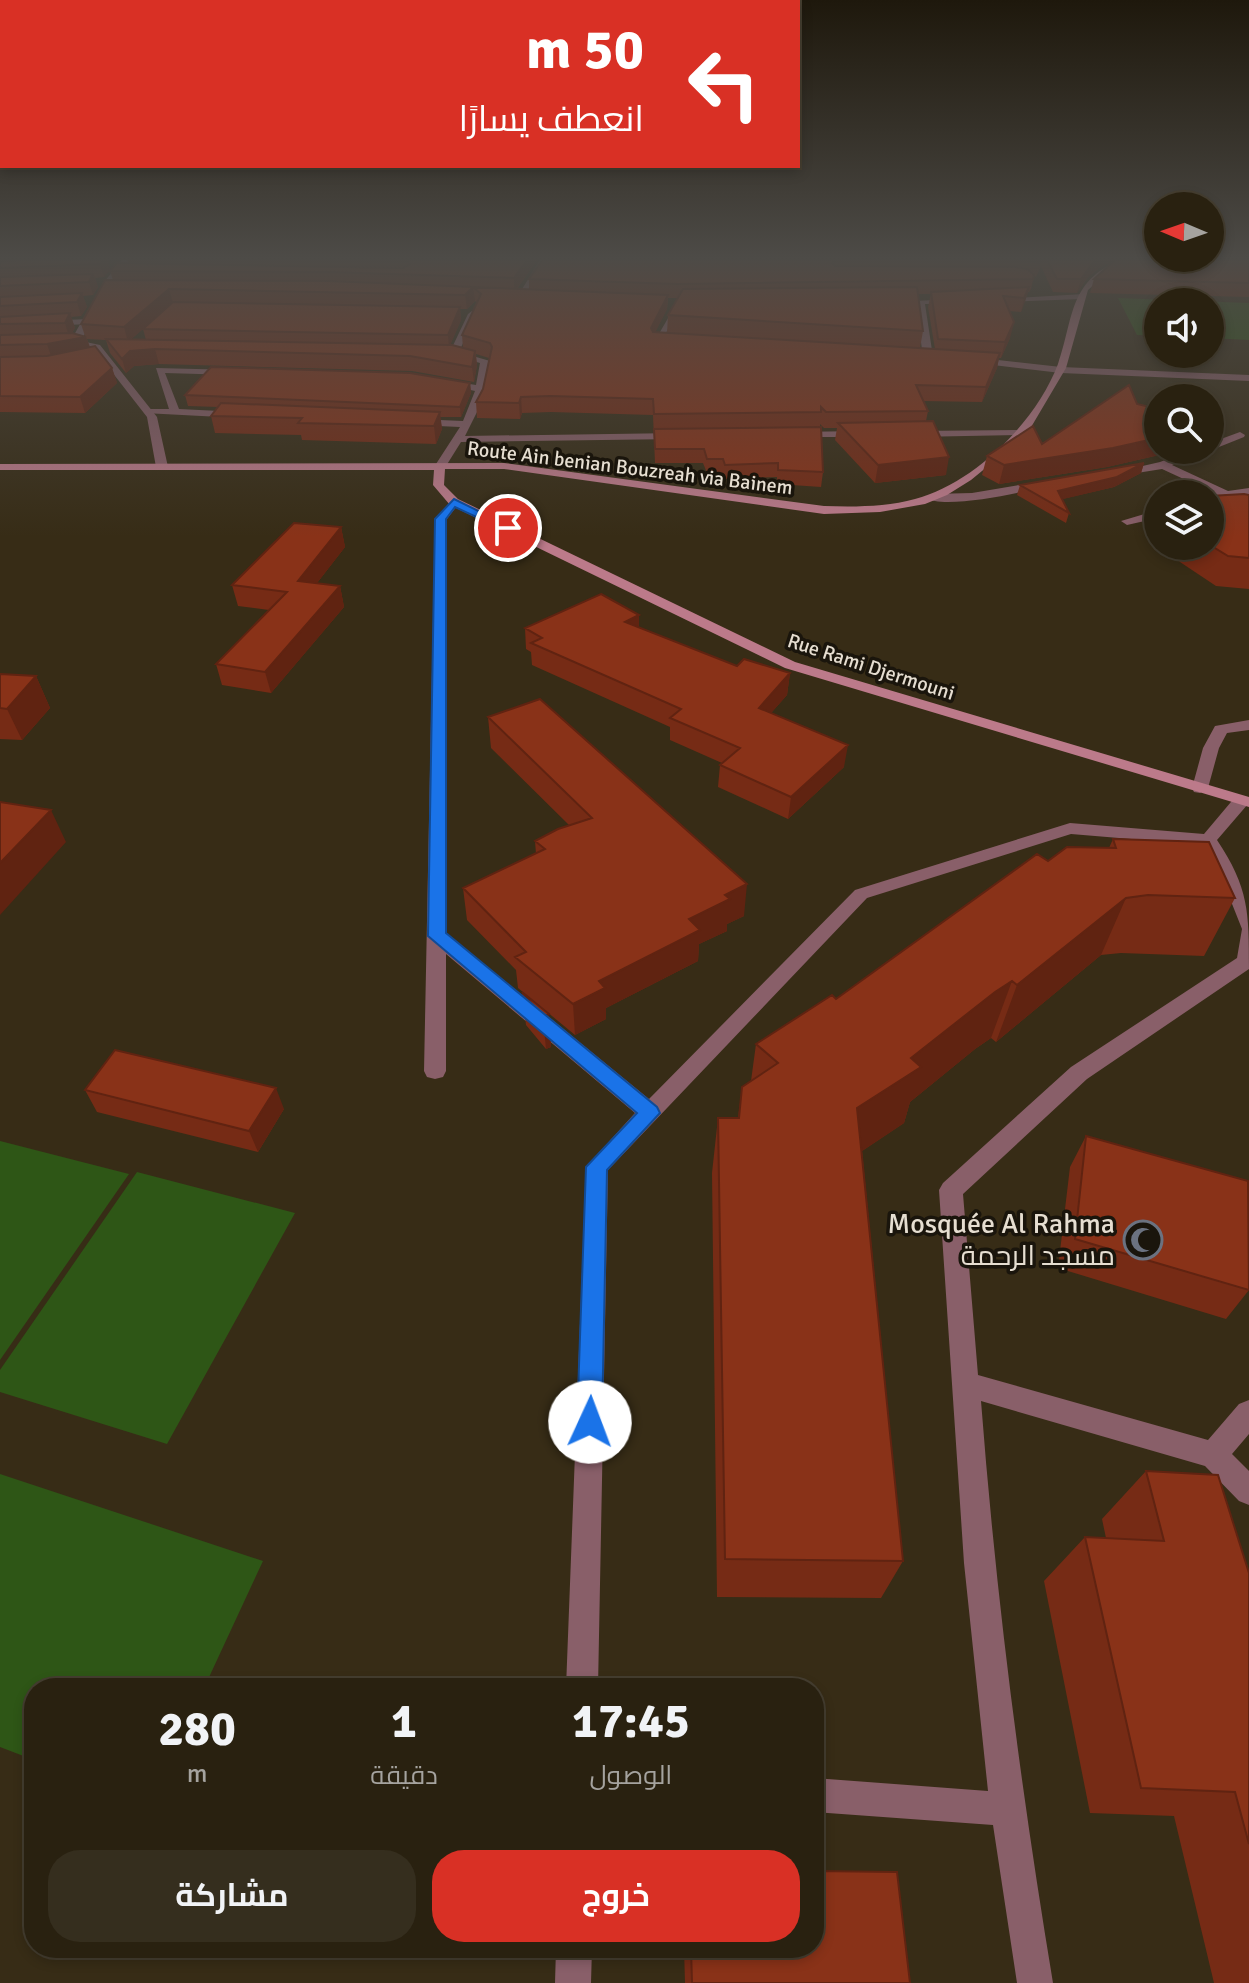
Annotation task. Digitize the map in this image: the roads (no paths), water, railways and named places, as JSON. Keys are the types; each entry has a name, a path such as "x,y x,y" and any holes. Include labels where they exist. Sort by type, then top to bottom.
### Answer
{"main road":[{"name":"Route Ain benian Bouzreah via Bainem","path":"0,467 504,466 824,510 886,508 932,498 950,490 1022,432 1061,370 1066,353"},
{"path":"442,464 436,475 437,485 454,502"},
{"name":"Rue Rami Djermouni","path":"454,502 790,665 1246,801"}],"street":[{"path":"90,357 97,353"},
{"path":"101,353 152,417 162,467"},
{"path":"927,353 928,357"},
{"path":"439,354 485,361 480,389 468,424 442,464"},
{"path":"913,357 942,358"},
{"path":"957,359 1061,370 1249,378"},
{"path":"175,412 159,370 254,373"},
{"path":"439,382 480,389"},
{"path":"148,411 252,415"},
{"path":"910,423 1030,419"},
{"path":"406,422 468,424"},
{"path":"779,435 868,429"},
{"path":"901,434 1022,432"},
{"path":"1224,441 1240,435"},
{"path":"458,439 687,436"},
{"path":"1109,474 1163,465 1226,495 1249,492"},
{"path":"932,498 972,497 1058,481"},
{"path":"435,1071 441,519 454,502"},
{"path":"1127,521 1144,517"},
{"path":"1200,788 1211,748 1221,729 1249,725"},
{"path":"1208,840 1246,801"},
{"path":"582,1678 597,1167 861,894 1070,828 1208,840 1226,865 1249,925"},
{"path":"1035,1983 1007,1809 979,1563 951,1190 1079,1073 1246,961 1249,934"},
{"path":"437,936 650,1113"},
{"path":"966,1384 1213,1455 1249,1491"},
{"path":"1213,1455 1249,1413"},
{"path":"824,1796 1007,1809"},
{"path":"573,1983 574,1958"}],"place":[{"name":"Mosquée Al Rahma مسجد الرحمة","path":"1143,1240"}]}
